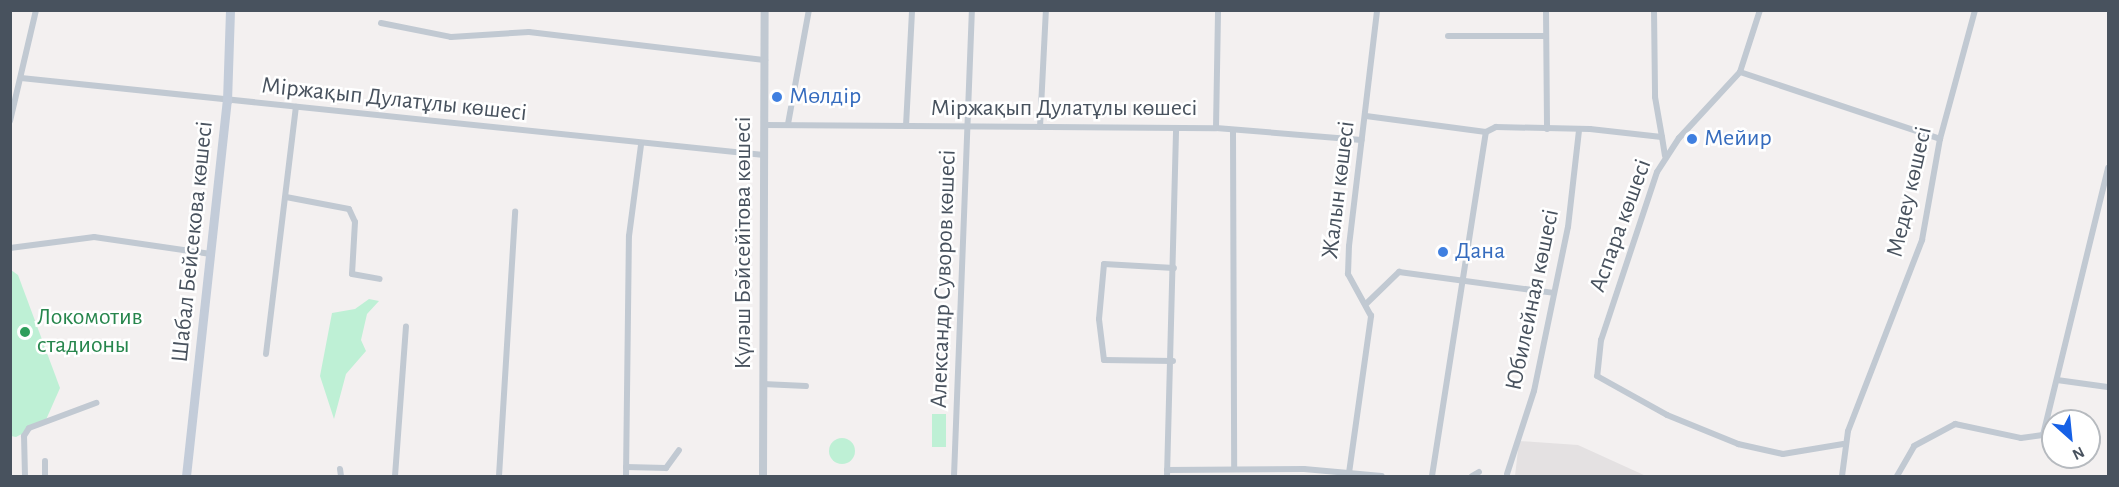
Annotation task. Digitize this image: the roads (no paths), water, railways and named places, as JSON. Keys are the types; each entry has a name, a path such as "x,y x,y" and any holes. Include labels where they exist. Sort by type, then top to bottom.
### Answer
{"main road":[{"name":"Шабал Бейсекова көшесі","path":"186,477 227,101 230,10"}],"street":[{"path":"10,121 36,10"},
{"name":"Күләш Бәйсейітова көшесі","path":"763,477 765,10"},
{"path":"788,124 809,10"},
{"path":"906,126 912,10"},
{"name":"Александр Суворов көшесі","path":"954,477 972,10"},
{"path":"1040,127 1046,10"},
{"path":"1216,128 1218,10"},
{"name":"Жалын көшесі","path":"1349,473 1371,316 1367,303 1348,274 1377,10"},
{"path":"1546,10 1547,129"},
{"path":"1654,10 1654,97 1665,156"},
{"name":"Медеу көшесі","path":"1842,477 1843,444 1922,240 1940,139 1976,10"},
{"name":"Аспара көшесі","path":"1759,11 1740,72 1665,156 1601,340 1597,376 1667,415 1738,444 1783,454 1843,444"},
{"path":"381,23 450,37 529,32 765,60"},
{"path":"1448,36 1546,36"},
{"path":"1740,72 1940,139"},
{"name":"Міржақып Дулатұлы көшесі","path":"21,78 764,155"},
{"path":"266,354 296,107"},
{"path":"1365,116 1486,132 1496,127 1579,130 1662,137"},
{"name":"Міржақып Дулатұлы көшесі","path":"765,125 1216,128 1362,140"},
{"path":"1176,128 1173,361 1167,473 1234,468 1304,469 1382,477"},
{"name":"Юбилейная көшесі","path":"1507,474 1534,391 1554,293 1579,130"},
{"path":"1233,131 1234,468"},
{"path":"1432,477 1459,279 1486,132"},
{"path":"626,477 629,236 641,144"},
{"path":"1897,477 1914,446 1955,424 2020,438 2043,435 2109,168"},
{"path":"286,197 349,209 355,222 352,274 380,279"},
{"path":"499,477 514,211"},
{"path":"10,248 94,237 211,254"},
{"path":"1173,361 1104,360 1099,319 1104,264 1174,268"},
{"path":"1367,303 1384,290 1393,273 1459,279 1554,293"},
{"path":"395,477 406,326"},
{"path":"2057,380 2109,387"},
{"path":"763,384 806,386"},
{"path":"25,477 24,436 29,428 96,403"},
{"path":"626,467 666,468 679,450"},
{"path":"45,461 45,477"},
{"path":"340,469 341,477"},
{"path":"1304,469 1305,477"},
{"path":"1472,477 1479,472"}],"place":[{"name":"Мөлдiр","path":"777,97"},
{"name":"Мейир","path":"1692,139"},
{"name":"Дана","path":"1443,252"},
{"name":"Локомотив стадионы","path":"25,332"}]}
